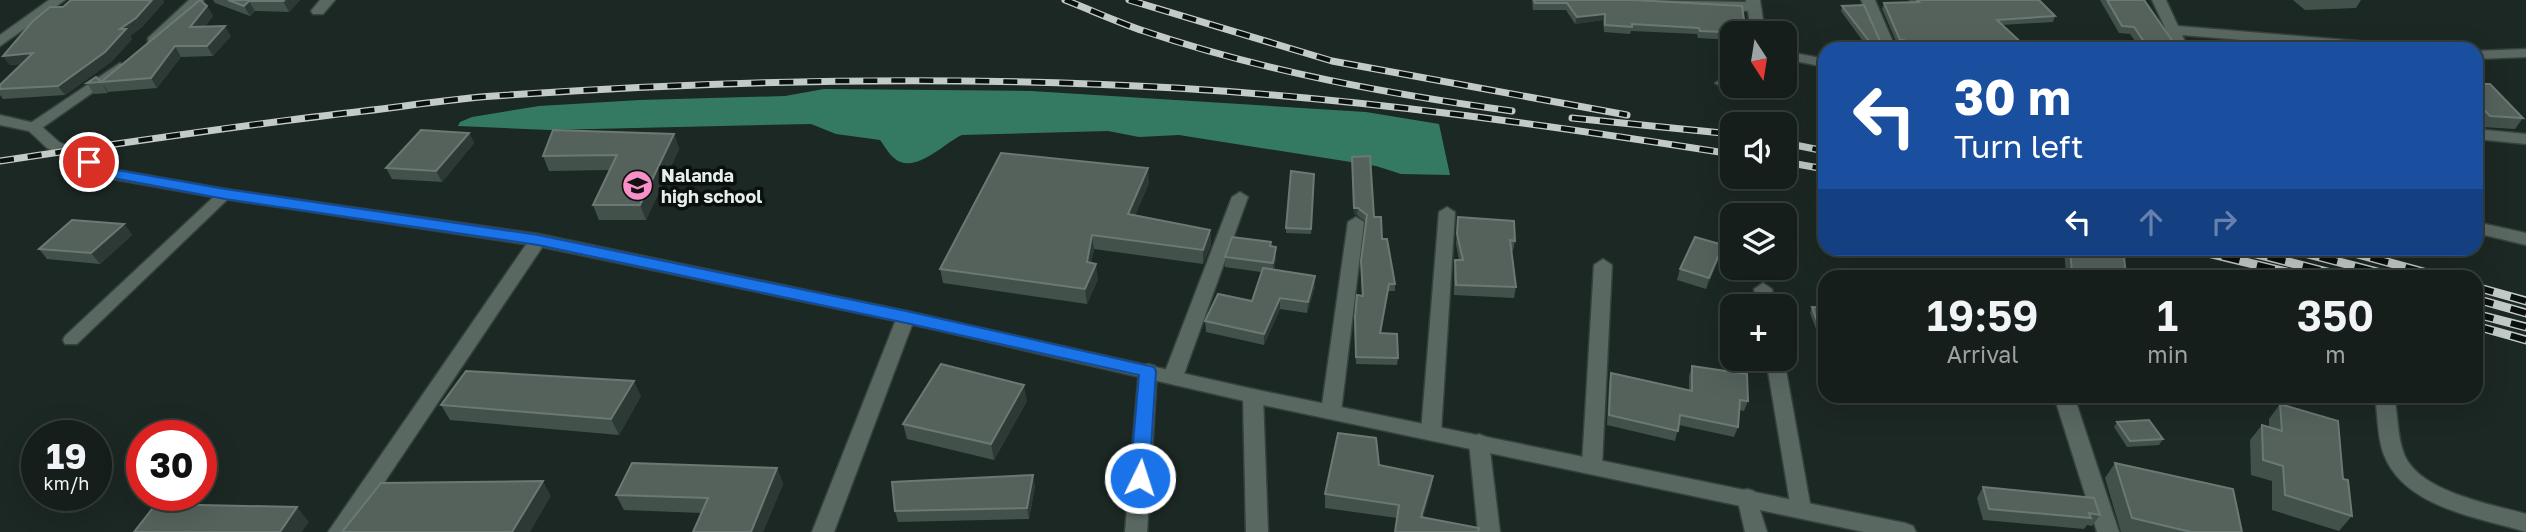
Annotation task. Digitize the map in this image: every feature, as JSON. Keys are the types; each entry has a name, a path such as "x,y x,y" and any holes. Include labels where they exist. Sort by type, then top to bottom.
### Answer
{"street":[{"path":"0,42 58,0"},
{"path":"34,127 139,52 197,0"},
{"path":"1634,0 1754,3 1756,21"},
{"path":"1868,0 1886,42"},
{"path":"2160,0 2179,42"},
{"path":"2175,30 2320,42"},
{"path":"2483,55 2526,53"},
{"path":"1797,57 1818,62"},
{"path":"0,120 34,127 53,145 113,174 225,194 538,240 906,317 1253,396 1905,532"},
{"path":"2483,135 2526,139"},
{"path":"1172,377 1240,197"},
{"path":"1431,432 1447,212"},
{"path":"1331,412 1356,222"},
{"path":"2483,229 2526,239"},
{"path":"339,532 538,240"},
{"path":"1592,466 1603,265"},
{"path":"823,532 906,317"},
{"path":"1136,532 1148,371"},
{"path":"1777,371 1801,509"},
{"path":"1253,396 1257,532"},
{"path":"2066,403 2108,532"},
{"path":"2386,403 2394,455 2410,481 2428,491 2526,523"},
{"path":"1479,442 1489,532"},
{"path":"1747,497 1756,532"}],"lane":[{"path":"71,340 225,194"}],"shaded area":[{"path":"824,89 1031,91 1366,112 1439,124 1450,175 1401,174 1376,166 1179,135 1139,137 1108,131 962,135 920,161 902,163 894,158 880,140 836,134 811,124 549,130 458,126 460,122 472,117 539,106 785,96"}],"building":[{"path":"71,0 152,0 136,18 120,29 126,29 105,52 58,86 0,89 0,85 33,53 3,56 32,22 50,7 63,7"},
{"path":"200,0 207,6 190,27 225,26 207,46 175,46 151,78 101,82"},
{"path":"228,0 285,0 249,1 244,6"},
{"path":"1534,0 1635,0 1742,6 1744,21 1720,21 1720,32 1700,31 1699,28 1605,25 1605,14 1577,17 1567,3 1535,3"},
{"path":"1917,0 2039,0 2055,16 1997,20 2021,42 1900,40 1884,3 1919,2"},
{"path":"2107,0 2144,0 2173,42 2144,42 2134,27 2122,26"},
{"path":"1864,5 1880,41 1869,41 1842,6"},
{"path":"96,77 101,82 87,83"},
{"path":"2483,84 2490,84 2523,118 2490,116 2483,109"},
{"path":"421,130 469,133 436,171 386,168"},
{"path":"553,130 674,134 640,205 593,205 617,155 543,156"},
{"path":"1001,153 1148,168 1128,214 1210,230 1203,250 1092,235 1087,262 1096,264 1085,289 940,269"},
{"path":"1370,156 1374,217 1381,217 1382,239 1387,239 1395,284 1389,284 1380,333 1397,334 1398,358 1356,357 1355,317 1357,295 1363,296 1361,261 1367,215 1354,208 1352,157"},
{"path":"1291,171 1314,174 1311,229 1286,228"},
{"path":"1458,217 1514,221 1515,241 1510,240 1516,287 1456,285 1455,260 1463,260 1457,234"},
{"path":"72,220 124,224 91,253 39,249"},
{"path":"1232,237 1271,242 1270,246 1276,247 1273,263 1225,257"},
{"path":"1695,237 1720,244 1720,252 1709,278 1680,269"},
{"path":"2071,256 2124,256 2125,270 2072,270"},
{"path":"1263,268 1315,276 1308,302 1280,298 1264,334 1205,321 1218,294 1252,301"},
{"path":"1812,307 1818,307 1818,324"},
{"path":"941,364 1024,385 991,444 903,424"},
{"path":"1692,366 1747,374 1748,401 1740,400 1738,427 1680,415 1678,431 1609,415 1611,373 1692,391"},
{"path":"466,371 634,381 611,419 441,405"},
{"path":"2280,404 2338,421 2343,479 2348,480 2352,516 2285,495 2283,466 2263,460 2262,425 2282,431"},
{"path":"2149,420 2163,439 2130,441 2117,422"},
{"path":"1338,433 1376,438 1379,465 1433,476 1421,517 1479,528 1478,532 1395,532 1399,505 1325,494"},
{"path":"632,463 777,468 751,532 693,532 708,498 616,495"},
{"path":"2115,463 2233,489 2242,532 2191,532 2132,518"},
{"path":"1033,475 1027,508 895,511 892,482"},
{"path":"543,481 512,532 342,532 381,483"},
{"path":"1983,487 2094,498 2100,515 2089,513 2091,518 1989,509"},
{"path":"217,505 297,507 280,532 134,532 150,511 217,511"}],"railway":[{"path":"1065,0 1144,31 1234,58 1372,89 1512,111"},
{"path":"1129,0 1332,61 1627,115"},
{"path":"0,161 227,128 478,97 664,86 835,81 1091,84 1246,93 1525,123 1720,152"},
{"path":"1572,118 1720,133"},
{"path":"1797,145 1818,150"},
{"path":"1797,164 1818,168"},
{"path":"2220,256 2278,270"},
{"path":"2264,256 2319,270"},
{"path":"2316,256 2370,270"},
{"path":"2365,256 2416,270"},
{"path":"2483,289 2526,301"},
{"path":"2483,301 2526,313"},
{"path":"2483,316 2526,327"},
{"path":"2483,328 2526,340"}],"place":[{"name":"Nalanda high school","path":"638,186"}],"route":[{"path":"89,162 113,174 225,194 538,240 1148,371 1140,478"}]}
